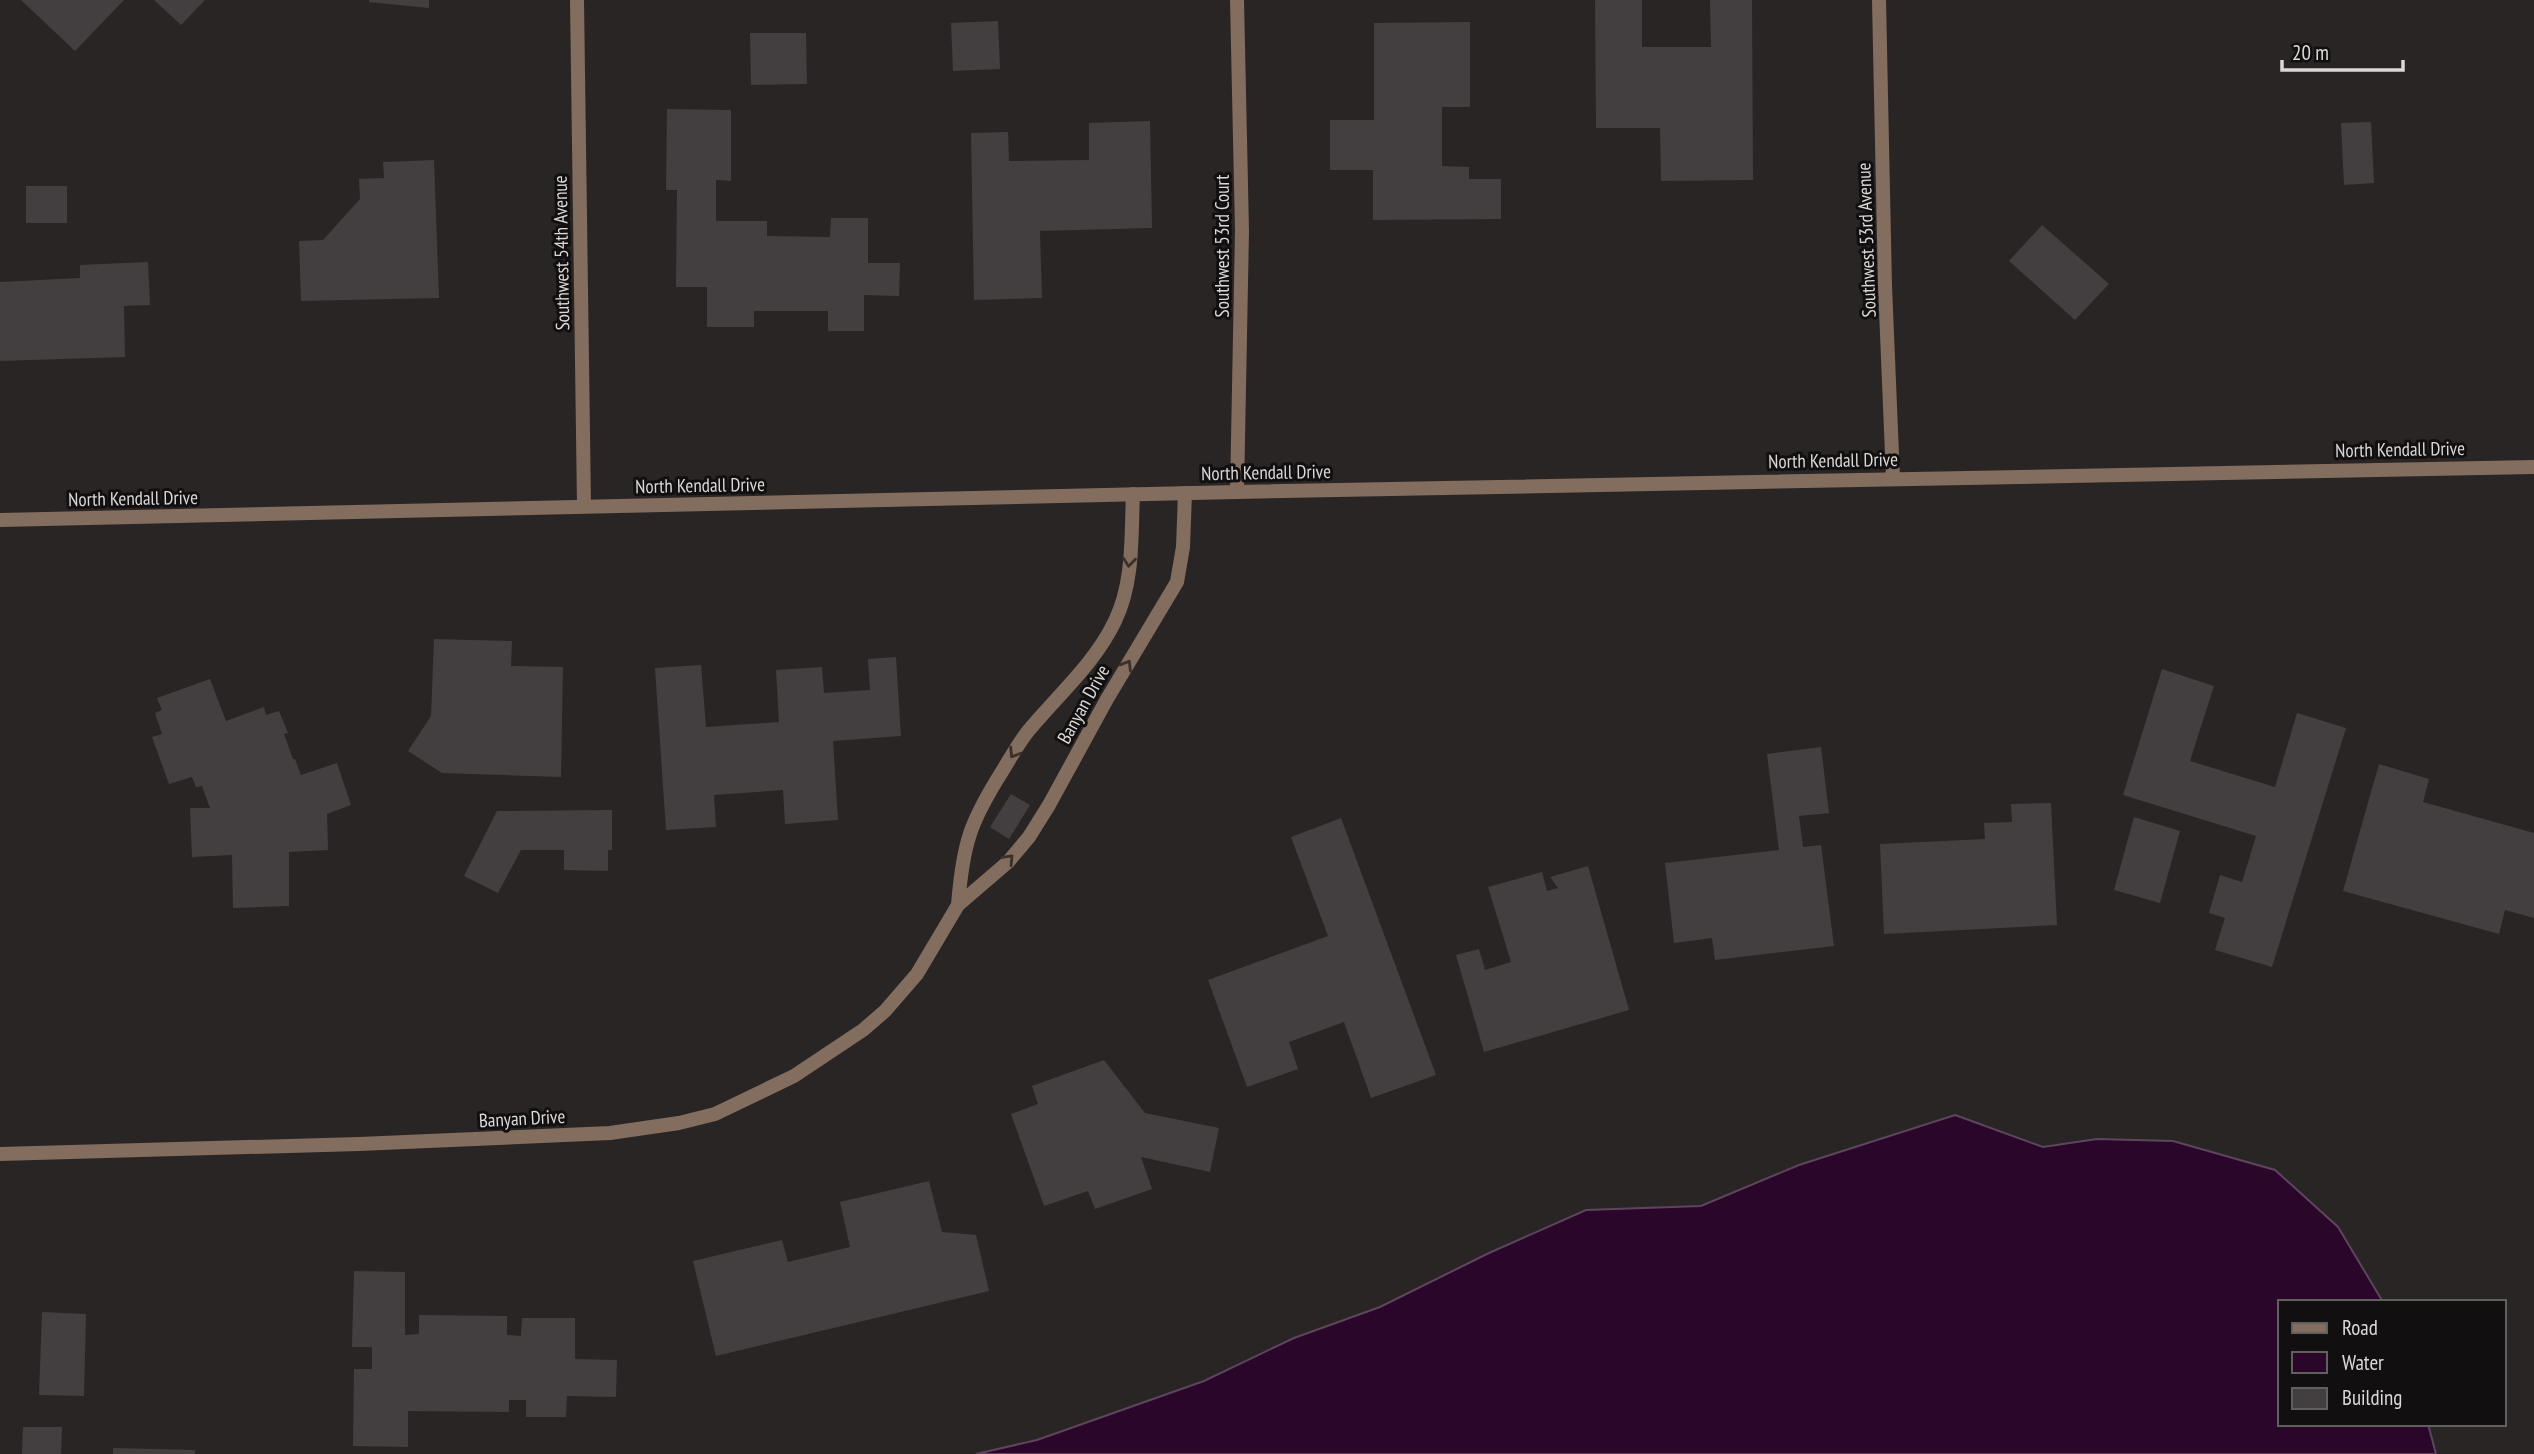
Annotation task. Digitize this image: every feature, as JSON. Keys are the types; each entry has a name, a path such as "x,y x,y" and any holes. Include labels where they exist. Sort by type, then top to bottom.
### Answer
{"street":[{"name":"Southwest 54th Avenue","path":"577,0 584,506"},
{"name":"Southwest 53rd Court","path":"1237,0 1242,231 1237,492"},
{"name":"Southwest 53rd Avenue","path":"1879,0 1885,286 1893,478"},
{"name":"North Kendall Drive","path":"0,520 1893,478 2534,467"},
{"name":"Banyan Drive","path":"0,1154 559,1136 646,1128 715,1114 793,1076 863,1030 904,992 958,905 1008,862 1029,837 1171,593 1180,570 1185,493"},
{"name":"Banyan Drive","path":"958,905 961,861 978,808 1027,732 1082,671 1104,642 1117,618 1129,570 1133,494"}],"water":[{"path":"1955,1115 2043,1147 2097,1139 2173,1141 2275,1170 2338,1227 2382,1300 2278,1300 2278,1426 2429,1426 2436,1454 976,1454 1037,1440 1204,1381 1294,1338 1380,1307 1489,1253 1586,1210 1701,1206 1799,1165"}],"building":[{"path":"21,0 124,0 75,51"},
{"path":"154,0 205,0 181,25"},
{"path":"429,0 429,8 369,2"},
{"path":"1595,0 1642,0 1642,47 1711,47 1710,0 1752,0 1753,180 1661,181 1660,128 1596,128"},
{"path":"998,21 1000,69 953,71 951,23"},
{"path":"1470,22 1470,107 1442,107 1442,166 1469,167 1469,179 1501,179 1501,219 1373,220 1373,170 1330,170 1330,120 1374,120 1374,23"},
{"path":"750,33 806,33 807,84 751,85"},
{"path":"667,109 731,110 731,181 716,180 716,221 767,221 767,236 830,237 831,218 868,218 868,263 900,263 899,296 864,295 864,331 828,331 828,311 754,311 754,327 707,327 707,287 676,287 677,190 666,190"},
{"path":"1150,121 1152,228 1040,231 1042,298 974,300 971,133 1008,132 1009,161 1089,160 1089,123"},
{"path":"2371,122 2374,183 2344,185 2341,123"},
{"path":"434,160 439,298 301,301 299,241 323,240 360,199 359,179 384,178 383,162"},
{"path":"26,186 67,186 67,223 26,223"},
{"path":"2042,225 2109,284 2075,320 2009,261"},
{"path":"148,262 150,305 124,306 125,357 0,361 0,282 80,278 80,265"},
{"path":"434,639 512,641 511,666 563,667 561,777 442,773 408,751 431,716"},
{"path":"896,657 901,736 833,741 838,820 785,824 783,790 714,795 716,827 666,830 655,668 701,665 706,727 779,722 776,670 822,667 824,693 870,690 868,659"},
{"path":"2162,669 2214,686 2190,761 2275,787 2297,713 2346,728 2272,967 2215,950 2225,918 2209,913 2220,875 2242,882 2256,836 2123,795"},
{"path":"210,679 226,721 264,707 266,715 279,711 288,733 284,734 301,775 337,763 351,805 327,814 328,850 289,852 289,906 233,908 232,855 192,857 190,808 210,808 202,786 196,787 192,777 169,784 152,737 162,734 155,713 162,710 157,698"},
{"path":"1821,747 1829,813 1799,816 1803,847 1821,845 1834,946 1715,960 1712,938 1674,943 1665,863 1779,850 1767,754"},
{"path":"2379,764 2429,779 2423,802 2534,833 2534,918 2505,910 2499,934 2343,891"},
{"path":"1011,794 1030,805 1009,839 990,827"},
{"path":"2051,803 2057,925 1884,934 1880,844 1985,839 1984,823 2012,822 2011,804"},
{"path":"612,810 612,850 608,850 608,871 564,870 564,850 521,850 498,893 464,876 497,811"},
{"path":"2134,817 2180,831 2160,903 2114,890"},
{"path":"1341,818 1436,1075 1371,1098 1344,1022 1289,1042 1298,1069 1247,1087 1208,980 1328,936 1291,837"},
{"path":"1588,866 1629,1010 1484,1052 1456,955 1479,949 1485,970 1511,962 1488,887 1542,872 1547,891 1558,888 1550,877"},
{"path":"1104,1060 1145,1113 1219,1128 1210,1172 1141,1157 1152,1189 1095,1209 1088,1191 1044,1206 1011,1114 1038,1104 1032,1086"},
{"path":"929,1181 942,1232 976,1235 989,1291 716,1356 693,1261 782,1240 788,1262 850,1247 840,1202"},
{"path":"354,1271 405,1272 405,1335 419,1334 419,1315 507,1316 507,1335 521,1336 522,1318 575,1318 575,1359 617,1360 616,1397 567,1396 566,1417 526,1417 526,1400 509,1400 509,1412 408,1411 408,1447 353,1446 354,1369 372,1369 372,1347 352,1347"},
{"path":"42,1312 86,1314 84,1396 39,1395"},
{"path":"23,1427 62,1427 61,1454 22,1454"},
{"path":"113,1448 195,1450 195,1454 113,1454"}]}
